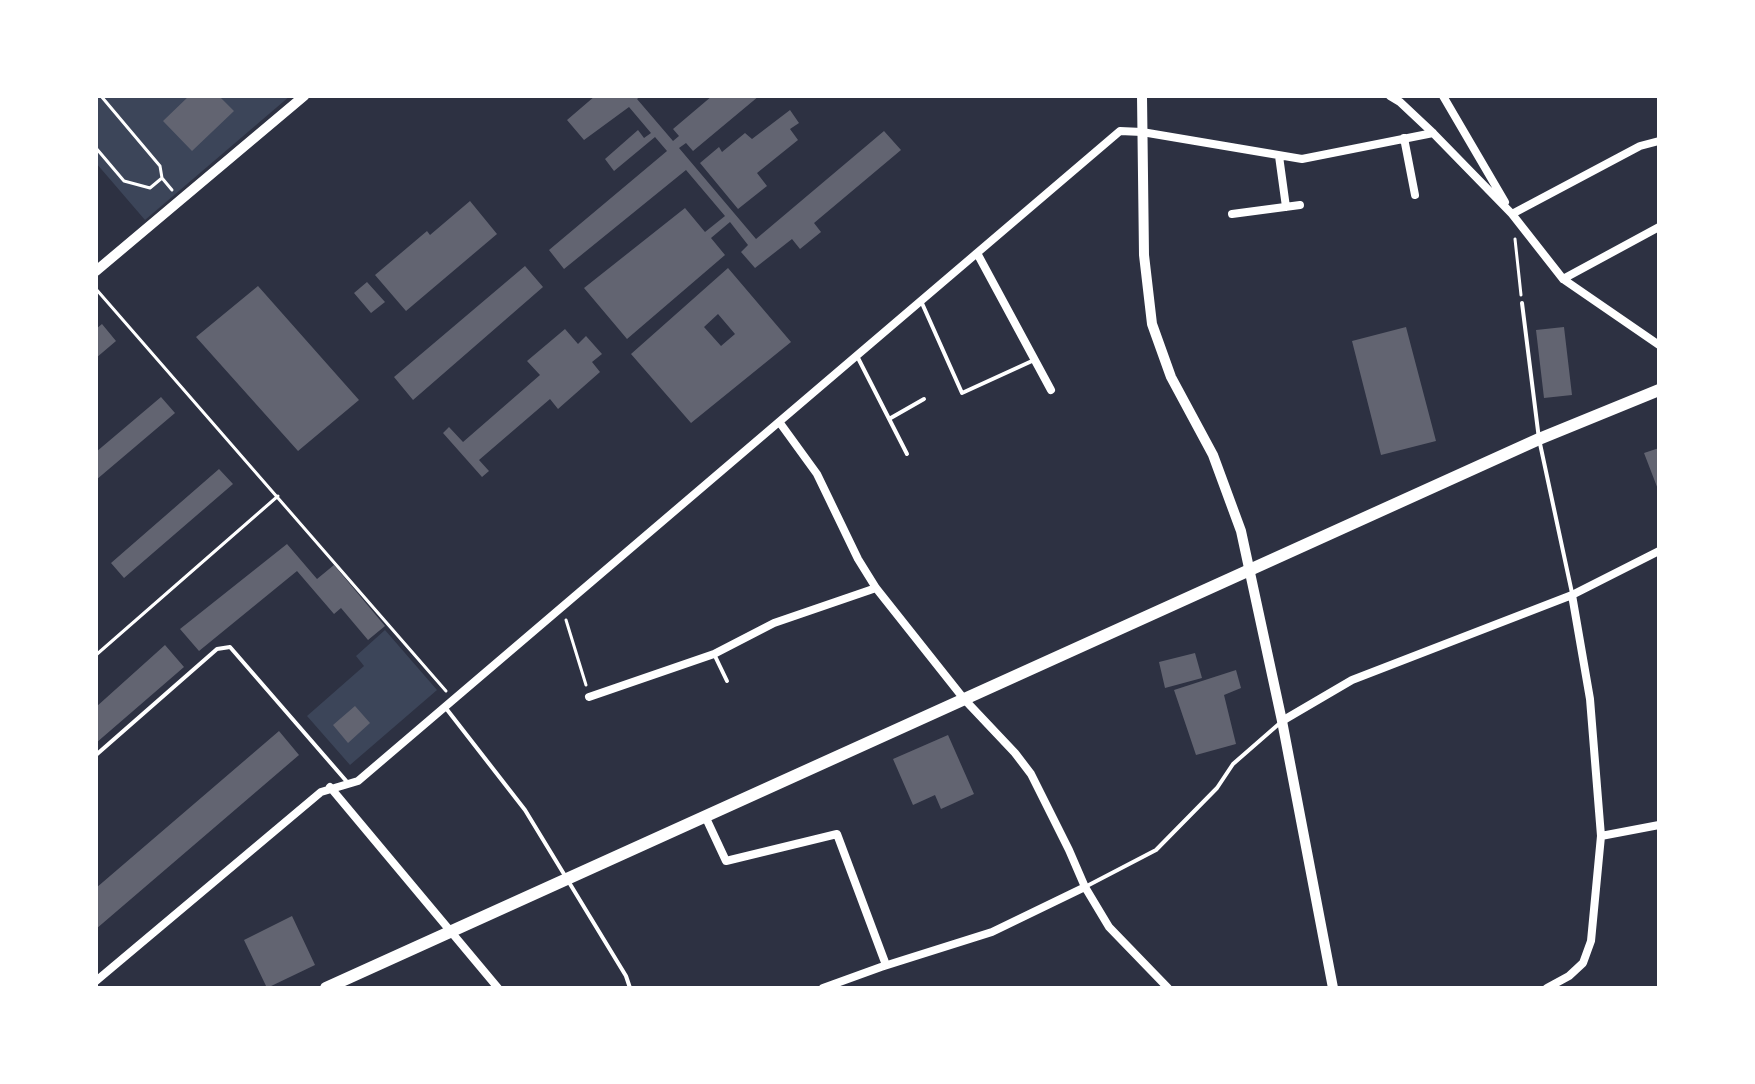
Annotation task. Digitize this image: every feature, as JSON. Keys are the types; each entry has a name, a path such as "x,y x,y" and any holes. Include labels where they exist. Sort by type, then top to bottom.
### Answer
{"main road":[{"path":"326,988 1539,439 1659,390"}],"street":[{"path":"96,271 304,96"},
{"path":"1142,96 1144,255 1152,324 1171,377 1213,455 1241,531 1282,721 1333,988"},
{"path":"1390,96 1433,133 1512,214 1563,279 1659,345"},
{"path":"1443,96 1512,214"},
{"path":"96,981 330,787 358,781 1120,131 1302,159 1433,133"},
{"path":"1404,138 1415,195"},
{"path":"1512,214 1640,146 1659,141"},
{"path":"1279,156 1286,207"},
{"path":"1232,214 1300,205"},
{"path":"1563,279 1659,227"},
{"path":"977,253 1051,390"},
{"path":"780,423 817,474 858,559 876,588 964,699 1031,774 1085,887 1109,927 1168,988"},
{"path":"1282,721 1352,680 1572,595 1659,551"},
{"path":"589,697 714,654 774,623 876,588"},
{"path":"1547,988 1569,976 1583,963 1591,941 1601,836 1590,699 1572,595"},
{"path":"330,787 498,988"},
{"path":"705,816 726,861 837,834 886,965"},
{"path":"1601,836 1659,825"},
{"path":"823,988 992,932 1085,887"}],"lane":[{"path":"921,301 962,393 1035,359"},
{"path":"1522,303 1539,439 1572,595"},
{"path":"857,356 907,454"},
{"path":"889,419 924,399"},
{"path":"96,755 217,649 230,647 350,784"},
{"path":"714,654 727,681"},
{"path":"445,707 525,810 626,976 630,988"},
{"path":"1085,887 1156,850 1217,788 1233,764 1282,721"}],"path":[{"path":"101,96 160,166 162,178 176,194"},
{"path":"96,148 124,181 150,188 162,178"},
{"path":"1512,214 1522,303"},
{"path":"96,289 453,700"},
{"path":"96,655 278,496"},
{"path":"562,608 589,697"}],"shaded area":[{"path":"96,96 290,96 145,220 96,163"},
{"path":"385,630 437,690 350,765 307,716 364,666 356,656"}],"building":[{"path":"189,96 219,96 234,111 192,151 163,121"},
{"path":"595,96 641,96 637,99 673,141 679,136 673,129 712,96 759,96 693,151 686,143 679,148 756,239 884,131 901,150 814,223 821,232 800,249 792,239 755,268 741,252 748,245 730,222 711,238 725,255 627,339 584,288 685,208 705,232 725,216 686,170 564,269 549,250 667,151 655,137 614,171 605,159 638,130 644,138 651,133 629,107 584,140 567,120"},
{"path":"790,110 799,123 790,129 798,140 757,173 767,186 738,209 700,163 719,147 722,152 745,133 752,139"},
{"path":"470,201 497,234 406,311 375,275 427,231 430,235"},
{"path":"525,266 543,287 413,400 394,377"},
{"path":"728,268 791,342 691,423 631,354","holes":["718,314 735,334 721,346 704,327"]},
{"path":"367,282 385,302 371,313 354,293"},
{"path":"258,286 359,400 298,451 196,337"},
{"path":"102,324 116,341 96,358 96,329"},
{"path":"1406,327 1436,441 1381,455 1352,341"},
{"path":"1564,327 1572,395 1544,398 1536,330"},
{"path":"565,329 578,344 586,336 602,354 592,362 600,372 558,409 550,399 479,460 489,471 482,477 443,433 449,427 463,442 540,375 527,361"},
{"path":"161,397 175,413 96,480 96,452"},
{"path":"1659,448 1659,492 1644,453"},
{"path":"219,469 233,484 124,578 111,563"},
{"path":"287,544 317,579 334,565 385,626 368,640 341,608 334,614 297,571 199,651 180,629"},
{"path":"165,645 184,667 96,743 96,707"},
{"path":"1195,653 1202,678 1165,688 1159,662"},
{"path":"1236,670 1241,688 1224,695 1236,744 1196,755 1174,690"},
{"path":"355,706 370,723 348,743 333,725"},
{"path":"279,731 299,755 96,929 96,888"},
{"path":"948,735 974,794 941,809 935,795 913,805 893,759"},
{"path":"292,916 315,965 267,988 244,940"}]}
